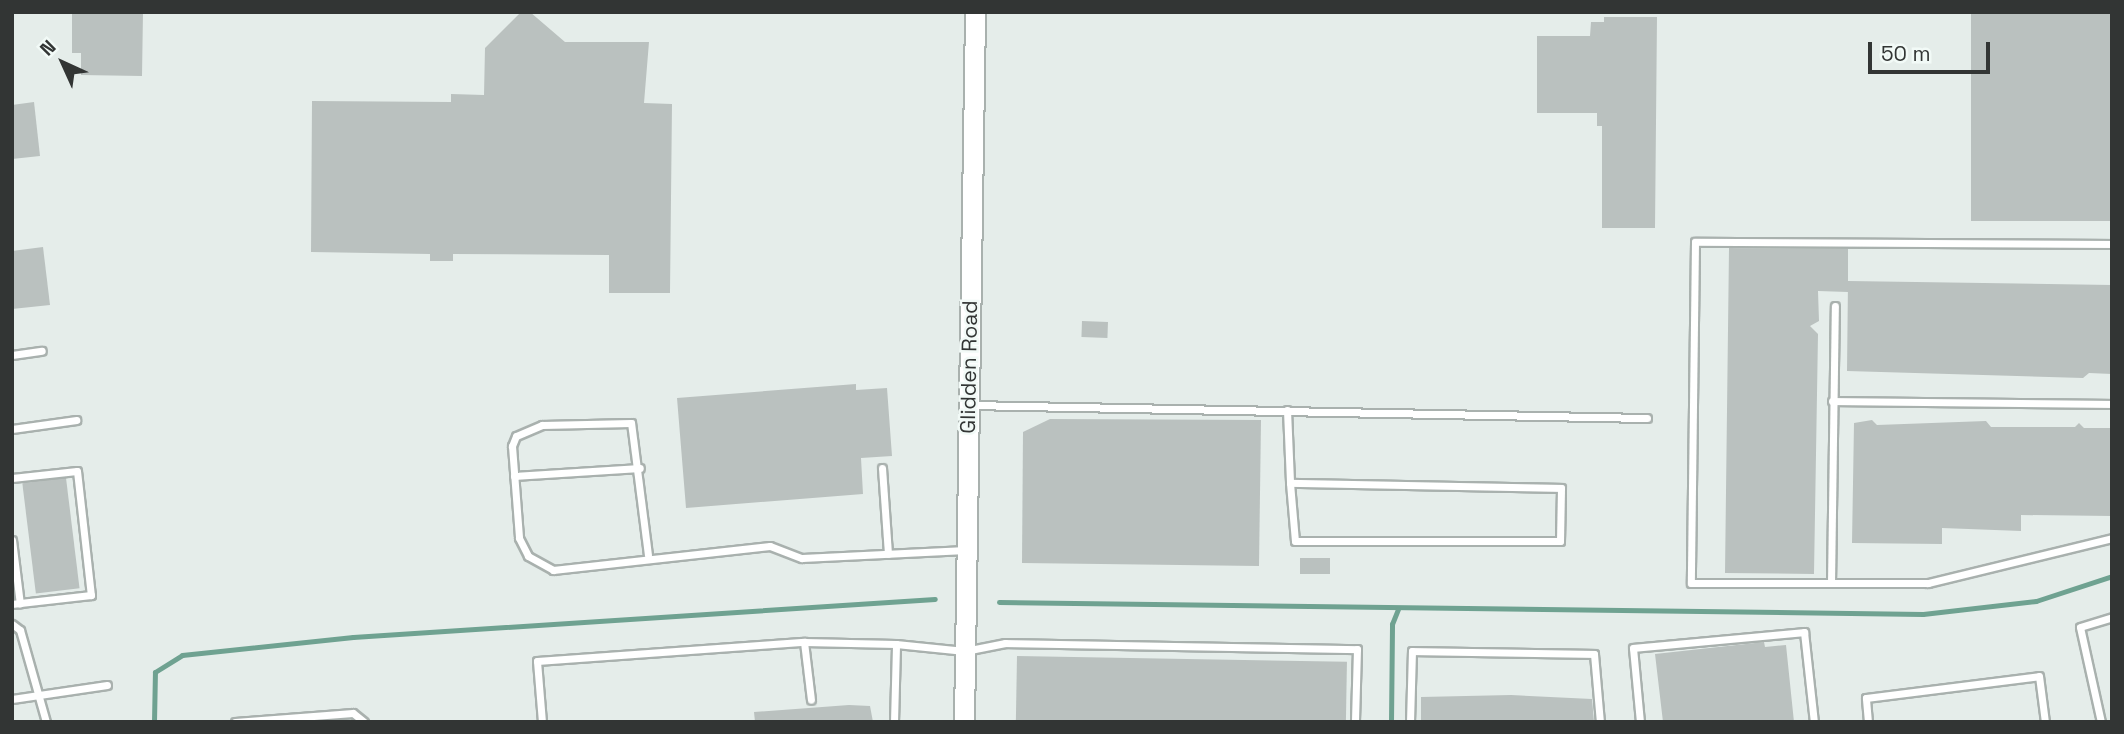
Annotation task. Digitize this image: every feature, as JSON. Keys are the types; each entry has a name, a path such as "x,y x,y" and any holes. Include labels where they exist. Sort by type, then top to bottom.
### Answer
{"street":[{"name":"Glidden Road","path":"964,722 975,12"}],"lane":[{"path":"2112,243 1695,242 1691,583 1928,583 2112,538"},
{"path":"1831,583 1835,306"},
{"path":"12,355 43,351"},
{"path":"1832,401 2112,404"},
{"path":"968,405 1647,418"},
{"path":"1287,410 1290,483 1295,541 1560,541 1561,488 1290,483"},
{"path":"12,429 76,420"},
{"path":"648,555 640,468 631,423 542,425 516,436 514,476 519,538 540,567 589,569 648,555 770,546 802,558 966,550"},
{"path":"514,476 640,468"},
{"path":"882,468 888,554"},
{"path":"12,478 77,471 92,595 16,604 12,540"},
{"path":"2101,722 2080,627 2112,617"},
{"path":"12,624 20,630 46,722"},
{"path":"1640,722 1633,648 1804,632 1814,722"},
{"path":"542,722 537,661 804,642 896,645 965,651 1005,643 1357,649 1355,722"},
{"path":"804,642 811,700"},
{"path":"894,722 896,645"},
{"path":"1410,722 1412,651 1594,654 1600,722"},
{"path":"1868,722 1866,698 2039,676 2045,722"},
{"path":"12,699 107,685"},
{"path":"235,722 353,713 365,722"}],"building":[{"path":"72,12 143,12 142,76 81,75 81,53 72,53"},
{"path":"521,12 530,12 565,42 649,42 644,103 672,104 670,293 609,293 609,255 453,254 453,261 430,261 430,254 311,252 312,101 451,102 451,94 484,95 485,48"},
{"path":"1971,12 2112,12 2112,221 1971,221"},
{"path":"1604,17 1657,17 1655,228 1602,228 1602,126 1597,126 1597,113 1537,113 1537,36 1590,36 1591,22 1604,22"},
{"path":"34,102 40,156 12,159 12,105"},
{"path":"43,247 50,305 12,309 12,251"},
{"path":"1729,248 1848,249 1848,292 1818,291 1819,321 1810,326 1818,334 1814,574 1725,573"},
{"path":"1848,281 2112,285 2112,374 2089,373 2083,378 1847,371"},
{"path":"1082,321 1108,322 1107,338 1081,337"},
{"path":"856,384 856,390 887,388 892,456 861,458 863,494 686,508 677,398"},
{"path":"1050,419 1261,420 1259,566 1022,563 1023,432"},
{"path":"1872,420 1877,425 1986,421 1991,427 2075,427 2079,423 2084,428 2112,428 2112,516 2021,515 2021,531 1942,528 1942,544 1852,543 1854,423"},
{"path":"66,478 80,588 36,594 22,483"},
{"path":"1300,558 1330,558 1330,574 1300,574"},
{"path":"1764,642 1765,647 1786,645 1794,722 1663,722 1655,654"},
{"path":"1017,656 1347,662 1346,722 1016,722"},
{"path":"1511,695 1592,699 1594,722 1421,722 1421,697"},
{"path":"870,706 873,722 755,722 754,712"}],"waterway":[{"path":"999,602 1923,614 2036,601 2112,576"},
{"path":"154,722 155,672 182,655 353,637 935,599"},
{"path":"1391,722 1392,624 1398,609"}]}
